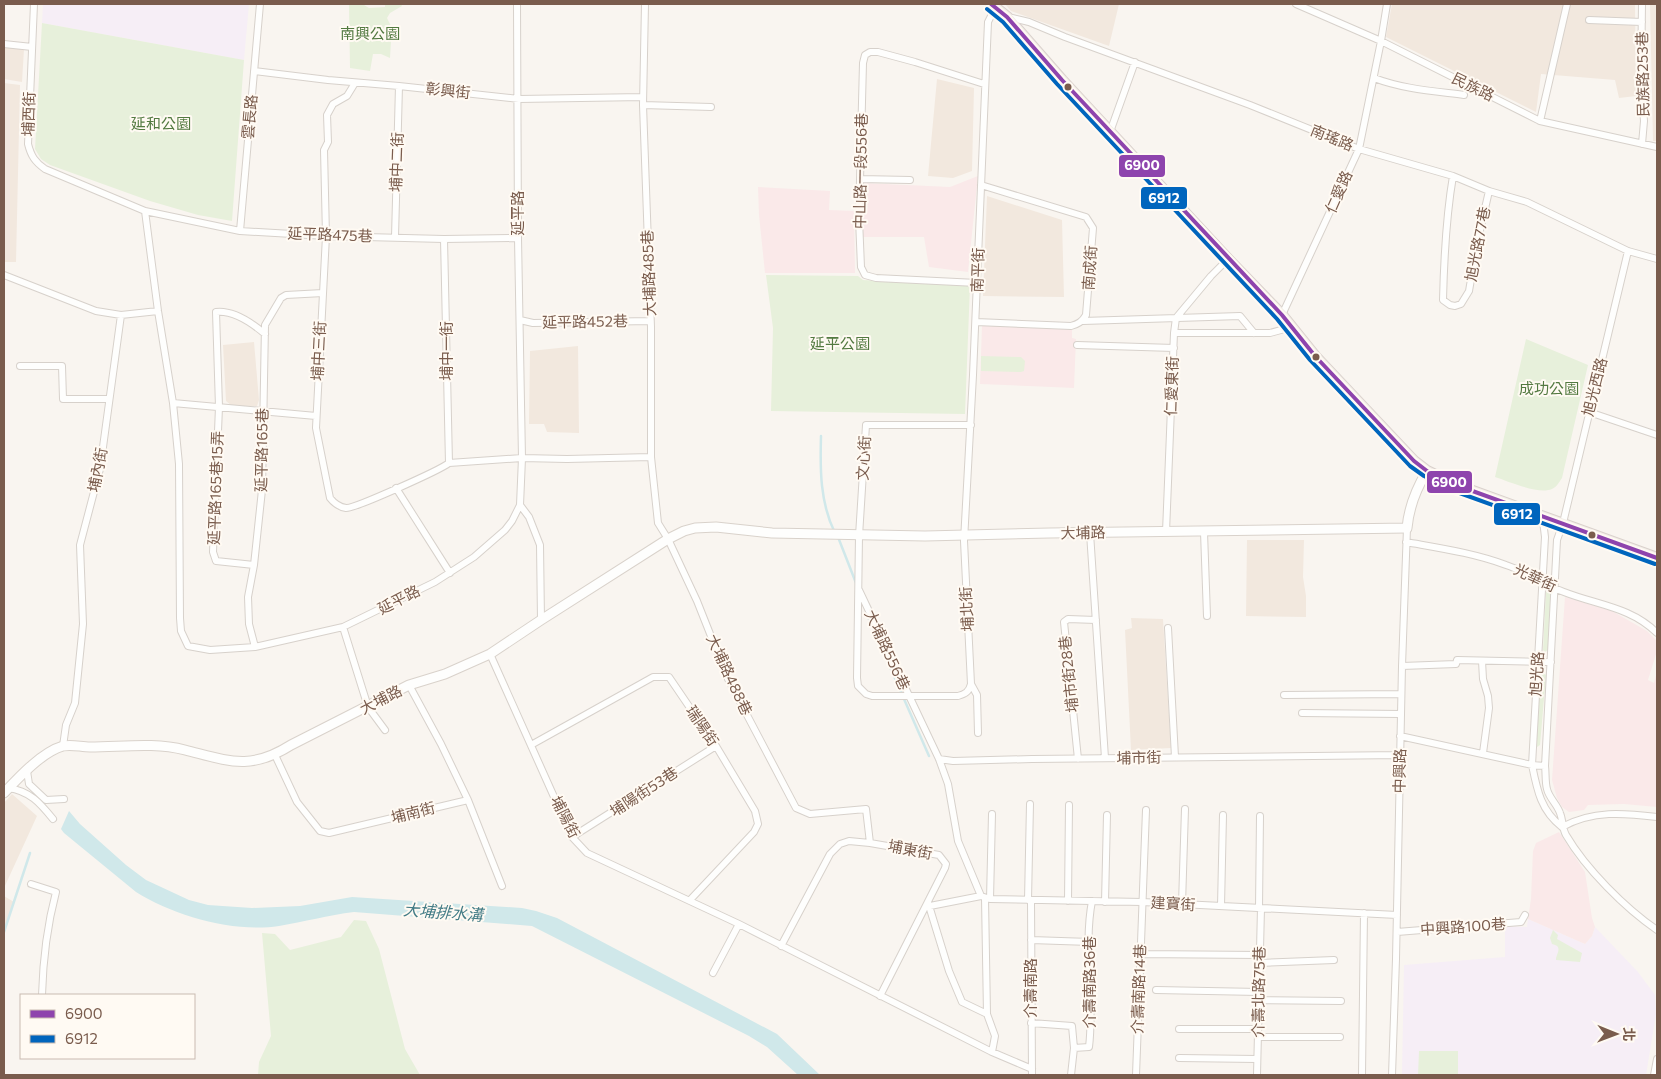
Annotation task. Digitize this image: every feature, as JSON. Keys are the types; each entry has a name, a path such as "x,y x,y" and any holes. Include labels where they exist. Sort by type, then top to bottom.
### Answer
{"main road":[{"path":"993,6 1007,17 1110,132 1282,315 1315,356 1414,461 1427,471 1456,485 1657,558"},
{"name":"中興路","path":"1407,528 1408,512 1417,488 1427,471"},
{"name":"大埔路","path":"6,790 39,758 63,746 89,747 139,744 166,747 222,760 241,762 275,755 409,685 445,674 490,654 668,539 695,528 716,527 760,532 859,536 1407,528"}],"street":[{"name":"埔西街","path":"34,4 28,144 30,154 45,169 145,211"},
{"name":"雲長路","path":"240,231 260,4"},
{"name":"延平路","path":"145,211 158,311 173,403 179,464 181,631 188,646 210,650 255,646 342,627 404,598 450,573 505,530 520,505 522,458 518,238 519,98 517,4"},
{"name":"大埔路485巷","path":"645,4 643,105 650,320 651,457 658,523 668,539"},
{"name":"民族路","path":"1296,4 1381,41 1540,121 1657,147"},
{"name":"仁愛路","path":"1282,315 1359,149 1387,4"},
{"path":"1540,121 1567,4"},
{"name":"民族路253巷","path":"1642,4 1644,121 1642,144"},
{"name":"南平街","path":"964,535 976,322 984,84 988,22 993,6"},
{"name":"南瑤路","path":"1007,17 1029,22 1250,105 1359,149 1453,176 1489,191 1528,202 1628,251 1657,259"},
{"path":"1589,20 1642,22"},
{"path":"4,44 32,47"},
{"name":"中山路一段556巷","path":"977,283 876,278 865,275 861,267 859,219 863,63 865,55 870,52 878,52 984,84"},
{"path":"1110,132 1135,62"},
{"name":"彰興街","path":"254,71 355,83 519,98 643,97"},
{"path":"1374,78 1422,91 1464,95"},
{"name":"埔中三街","path":"355,83 347,96 333,104 327,116 328,142 324,150 326,236 316,428 330,498 336,505 351,508 449,462"},
{"name":"埔中二街","path":"395,237 399,86"},
{"path":"643,105 710,107"},
{"name":"旭光路77巷","path":"1453,176 1447,212 1443,300 1450,306 1461,304 1469,291 1478,238 1489,191"},
{"path":"860,179 910,180"},
{"name":"南成街","path":"981,185 1086,218 1093,228 1086,315 1083,320"},
{"name":"延平路475巷","path":"145,211 240,231 326,236 444,239 518,238"},
{"name":"埔中一街","path":"444,239 449,462"},
{"name":"旭光西路","path":"1563,523 1628,251"},
{"path":"1176,318 1211,276 1228,259"},
{"path":"4,275 96,310 121,315 158,311"},
{"name":"延平路165巷","path":"255,646 249,624 248,597 254,565 262,490 265,325 281,298 286,295 323,293"},
{"path":"219,407 216,312 226,311 255,326 265,334"},
{"name":"埔內街","path":"63,746 66,725 74,703 83,624 80,546 100,469 121,315"},
{"path":"976,322 1071,326 1083,320 1240,316 1254,333"},
{"name":"仁愛東街","path":"1166,532 1176,318"},
{"name":"延平路452巷","path":"520,320 533,323 650,320"},
{"path":"1174,334 1270,333 1292,328"},
{"path":"1077,345 1174,348"},
{"path":"20,366 62,366 63,399 109,399"},
{"path":"173,403 316,416"},
{"name":"延平路165巷15弄","path":"219,407 213,552 216,561 254,565"},
{"path":"1589,412 1657,436"},
{"name":"文心街","path":"859,536 866,425 971,425"},
{"path":"449,462 522,458 651,457"},
{"path":"396,488 450,573"},
{"path":"520,505 529,517 540,545 541,620"},
{"name":"旭光路","path":"1537,515 1544,520 1545,528 1532,765 1537,793 1551,818 1562,827"},
{"name":"旭光路","path":"1563,523 1557,540 1545,766 1547,790 1560,812 1562,827 1566,835 1584,859 1609,888 1641,919 1657,930"},
{"name":"中興路","path":"1392,1075 1407,528"},
{"name":"埔市街","path":"1090,532 1105,758 1400,755"},
{"path":"1204,532 1207,616"},
{"name":"埔北街","path":"964,535 971,684 977,695 978,733"},
{"name":"大埔路556巷","path":"859,536 858,589 939,759 948,784 958,841 985,898"},
{"name":"大埔路488巷","path":"668,539 728,679 796,808 810,814 866,809 870,843"},
{"name":"光華街","path":"1406,542 1498,562 1527,573 1555,588 1623,610 1650,626 1657,633"},
{"path":"858,589 858,686 866,694 872,696 908,697 958,696 965,694 971,684"},
{"name":"埔市街28巷","path":"1078,759 1064,622 1068,619 1096,620"},
{"path":"342,627 368,707 385,730"},
{"path":"1168,628 1175,757"},
{"name":"埔陽街","path":"490,654 572,838 587,853 739,924 1032,1072"},
{"path":"1402,666 1456,664 1457,660 1550,662"},
{"path":"1482,661 1483,680 1488,696 1489,708 1483,753"},
{"name":"瑞陽街","path":"531,745 653,677 669,676 716,746 755,811 758,824 754,832 690,900"},
{"path":"409,685 441,744 468,800 502,886"},
{"path":"1284,696 1401,694"},
{"path":"1302,713 1401,714"},
{"path":"1400,736 1532,765 1545,766"},
{"name":"埔陽街53巷","path":"572,838 716,746"},
{"name":"埔南街","path":"275,755 297,802 320,831 329,833 468,800"},
{"path":"939,759 953,761 1105,758"},
{"path":"27,771 29,784 46,800 64,799"},
{"path":"6,790 22,790 43,807 53,819"},
{"name":"介壽南路","path":"1030,804 1029,900 1032,1072"},
{"path":"1068,901 1069,805"},
{"name":"介壽南路14巷","path":"1136,1075 1139,954 1146,810"},
{"path":"1182,904 1185,810"},
{"path":"1562,827 1574,820 1605,814 1629,813 1657,817"},
{"path":"992,814 985,898 987,1014 995,1036 992,1052"},
{"path":"1104,902 1107,815"},
{"path":"1221,906 1223,815"},
{"name":"介壽北路75巷","path":"1257,1075 1260,959 1260,816"},
{"name":"埔東街","path":"781,946 830,854 840,844 849,841 870,843 939,855 946,864 945,868 880,996"},
{"path":"31,884 56,892 46,934 42,994"},
{"name":"建寶街","path":"987,1014 962,1002 949,971 930,906 985,898 1142,902 1397,915"},
{"name":"介壽南路36巷","path":"1074,1048 1089,1047 1092,901"},
{"path":"1362,1075 1364,913"},
{"name":"中興路100巷","path":"1397,932 1522,922 1525,916"},
{"path":"713,973 739,924"},
{"path":"1031,940 1090,942"},
{"path":"1139,954 1334,960"},
{"path":"1156,990 1341,1000"},
{"name":"介壽南路36巷","path":"1031,1024 1072,1026 1074,1048 1071,1075"},
{"path":"1179,1029 1340,1037"},
{"path":"1179,1058 1258,1059"},
{"path":"1654,1075 1657,1059"}],"shaded area":[{"path":"43,4 249,4 244,60 42,23"},
{"path":"1005,4 1119,4 1109,46 1011,11"},
{"path":"1392,4 1635,4 1636,96 1619,98 1615,80 1541,74 1536,112 1386,37"},
{"path":"1650,4 1657,4 1657,141 1653,141"},
{"path":"4,45 24,49 22,82 4,79"},
{"path":"937,79 974,88 972,171 953,178 928,176"},
{"path":"4,83 20,85 16,262 4,262"},
{"path":"978,176 968,272 929,267 924,237 863,237 863,183 950,187"},
{"path":"758,187 830,191 829,210 854,211 855,273 765,273"},
{"path":"987,196 1062,220 1064,297 983,296"},
{"path":"982,325 1072,329 1072,338 1076,339 1074,388 980,384"},
{"path":"254,342 259,400 257,406 232,406 226,401 223,345"},
{"path":"578,346 579,433 547,432 544,424 529,424 530,351"},
{"path":"1247,540 1304,540 1303,577 1306,596 1306,617 1246,616"},
{"path":"1565,597 1612,611 1647,631 1657,641 1657,651 1648,680 1654,683 1657,672 1657,807 1624,804 1588,805 1584,810 1569,812 1562,807 1557,798 1552,780"},
{"path":"1131,618 1163,619 1171,748 1131,750 1125,630 1132,628"},
{"path":"12,794 37,816 4,888 4,803"},
{"path":"1559,832 1585,872 1595,927 1592,936 1585,944 1528,919 1531,899 1533,851 1536,843"},
{"path":"4,896 14,902 4,929"},
{"path":"1528,919 1585,944 1592,936 1595,927 1638,972 1655,995 1656,1014 1646,1075 1402,1075 1404,965 1505,957 1505,926 1527,927"}],"green space":[{"name":"南興公園","path":"385,4 401,4 402,6 390,13 387,18 394,32 391,41 390,58 381,54 373,54 370,71 350,68 349,5 364,5 369,8 385,7"},
{"name":"延和公園","path":"42,23 244,60 232,221 198,215 150,201 50,165 41,159 35,149"},
{"name":"延平公園","path":"766,275 858,276 863,280 970,286 965,414 771,411 773,328"},
{"name":"成功公園","path":"1526,339 1588,365 1562,478 1555,487 1546,490 1531,489 1495,477"},
{"path":"981,356 1021,357 1025,361 1024,371 981,371"},
{"path":"1549,591 1551,593 1548,650 1545,652 1543,650 1546,592"},
{"path":"1543,673 1546,675 1540,745 1537,747 1535,745 1541,675"},
{"path":"354,920 366,921 379,949 405,1049 420,1075 258,1075 259,1062 271,1036 262,933 275,934 290,950 341,937"},
{"path":"1553,930 1558,935 1557,939 1582,953 1580,962 1556,960 1558,947 1552,944 1550,938"},
{"path":"1419,1051 1458,1051 1458,1075 1418,1075"}],"water":[{"name":"大埔排水溝","path":"69,811 80,824 126,865 146,880 189,900 208,905 252,908 300,906 352,897 522,908 557,918 777,1034 820,1075 798,1075 767,1047 749,1036 532,926 354,912 261,928 224,925 186,915 151,901 136,892 64,833 61,829"}],"waterway":[{"path":"821,436 822,486 826,510 835,533"},
{"path":"838,537 856,583"},
{"path":"868,617 929,756"},
{"path":"4,932 30,853"}],"transit line":[{"name":"6900","path":"991,4 1007,17 1062,80 1282,315 1315,356 1414,461 1427,471 1456,485 1657,558"},
{"name":"6912","path":"987,9 1003,22 1057,84 1277,319 1310,360 1410,466 1424,476 1454,491 1655,564"}]}
